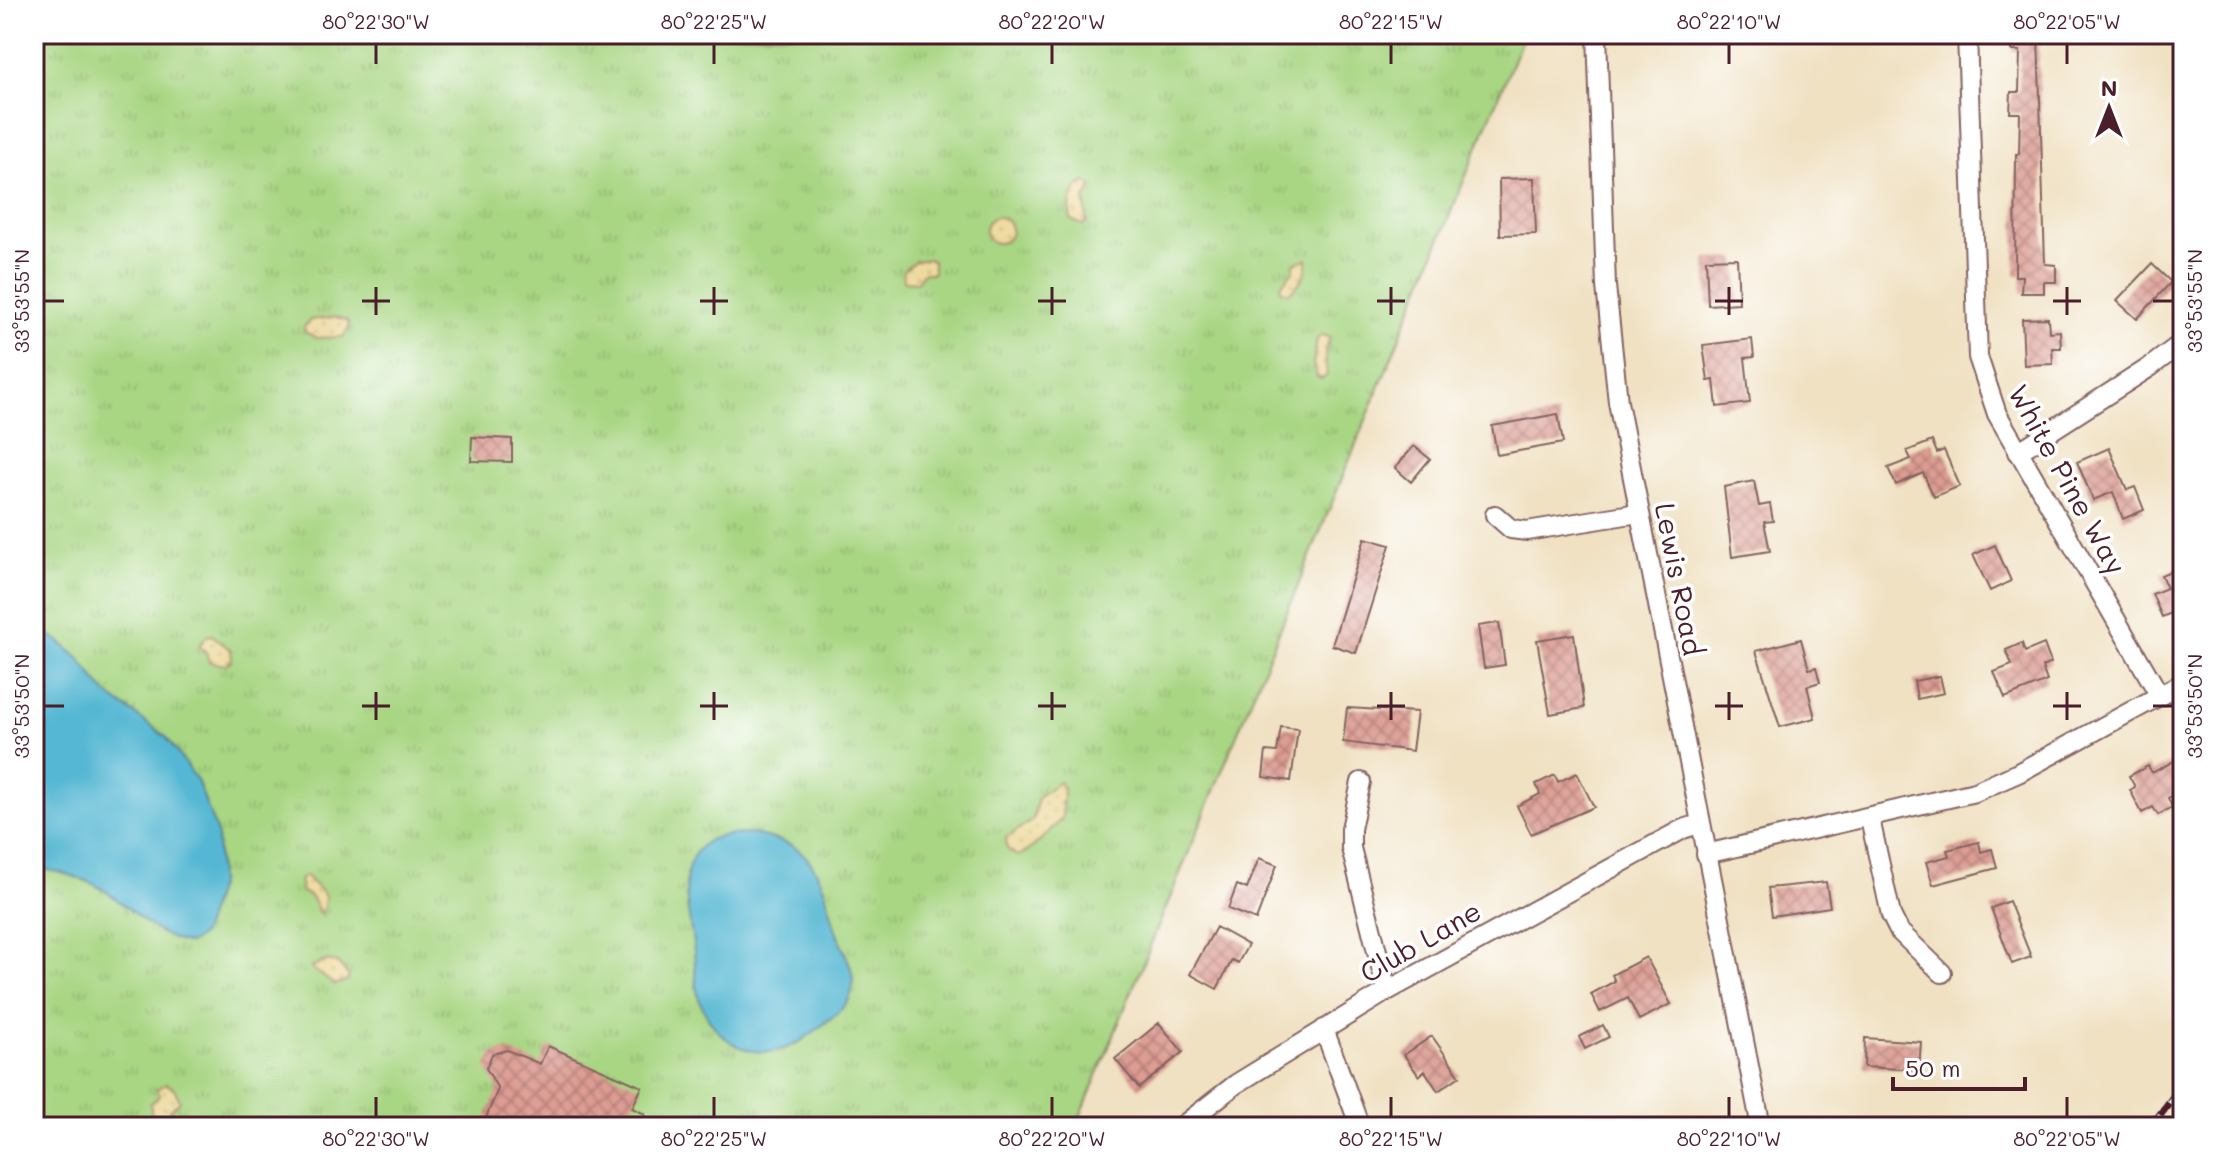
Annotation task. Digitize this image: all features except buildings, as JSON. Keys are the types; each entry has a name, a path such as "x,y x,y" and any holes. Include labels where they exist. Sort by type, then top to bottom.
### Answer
{"street":[{"name":"Lewis Road","path":"1597,34 1611,343 1638,513 1761,1127"},
{"name":"White Pine Way","path":"1967,34 1978,357 1988,396 2160,696"},
{"path":"2018,452 2150,367 2183,342"},
{"path":"1495,515 1511,529 1527,531 1638,513"},
{"path":"1706,854 1870,819 1975,792 2183,683"},
{"path":"1361,782 1351,829 1351,848 1387,991"},
{"path":"1870,819 1891,915 1899,931 1942,973"},
{"name":"Club Lane","path":"1181,1127 1236,1084 1387,991 1683,829 1699,824"},
{"path":"1324,1029 1360,1127"}],"green space":[{"path":"34,34 1524,34 1076,1127 34,1127"}],"sand":[{"path":"1086,182 1093,186 1085,199 1087,223 1082,225 1071,220 1070,209 1074,193"},
{"path":"998,217 1007,221 1011,230 1007,239 998,243 989,239 985,230 989,221"},
{"path":"1307,259 1300,282 1289,293 1282,291 1280,286 1294,270 1294,263"},
{"path":"915,261 933,261 933,273 923,273 917,282 904,281 903,270"},
{"path":"336,317 348,321 349,328 343,337 317,338 305,332 304,327 310,320"},
{"path":"1322,335 1330,337 1325,352 1327,375 1322,379 1317,377 1313,364 1317,339"},
{"path":"212,635 231,650 232,660 225,665 209,662 206,652 199,646 207,636"},
{"path":"1059,782 1063,788 1062,819 1035,845 1017,856 1007,849 1006,838 1033,820 1038,797"},
{"path":"306,876 326,897 322,915 310,896 302,892 299,880"},
{"path":"325,961 337,963 349,976 348,980 335,985 311,968"},
{"path":"166,1084 174,1088 180,1101 169,1111 176,1127 154,1127 150,1104 159,1096 157,1089"}],"water":[{"path":"34,621 78,657 105,692 166,737 197,780 217,833 219,883 202,934 190,944 162,934 89,882 34,868"},
{"path":"754,834 778,840 808,858 823,886 853,978 850,997 833,1017 794,1045 778,1051 761,1052 731,1042 707,1017 696,987 686,893 689,865 696,852 711,839"}],"railway":[{"path":"2151,1127 2183,1084"}]}
